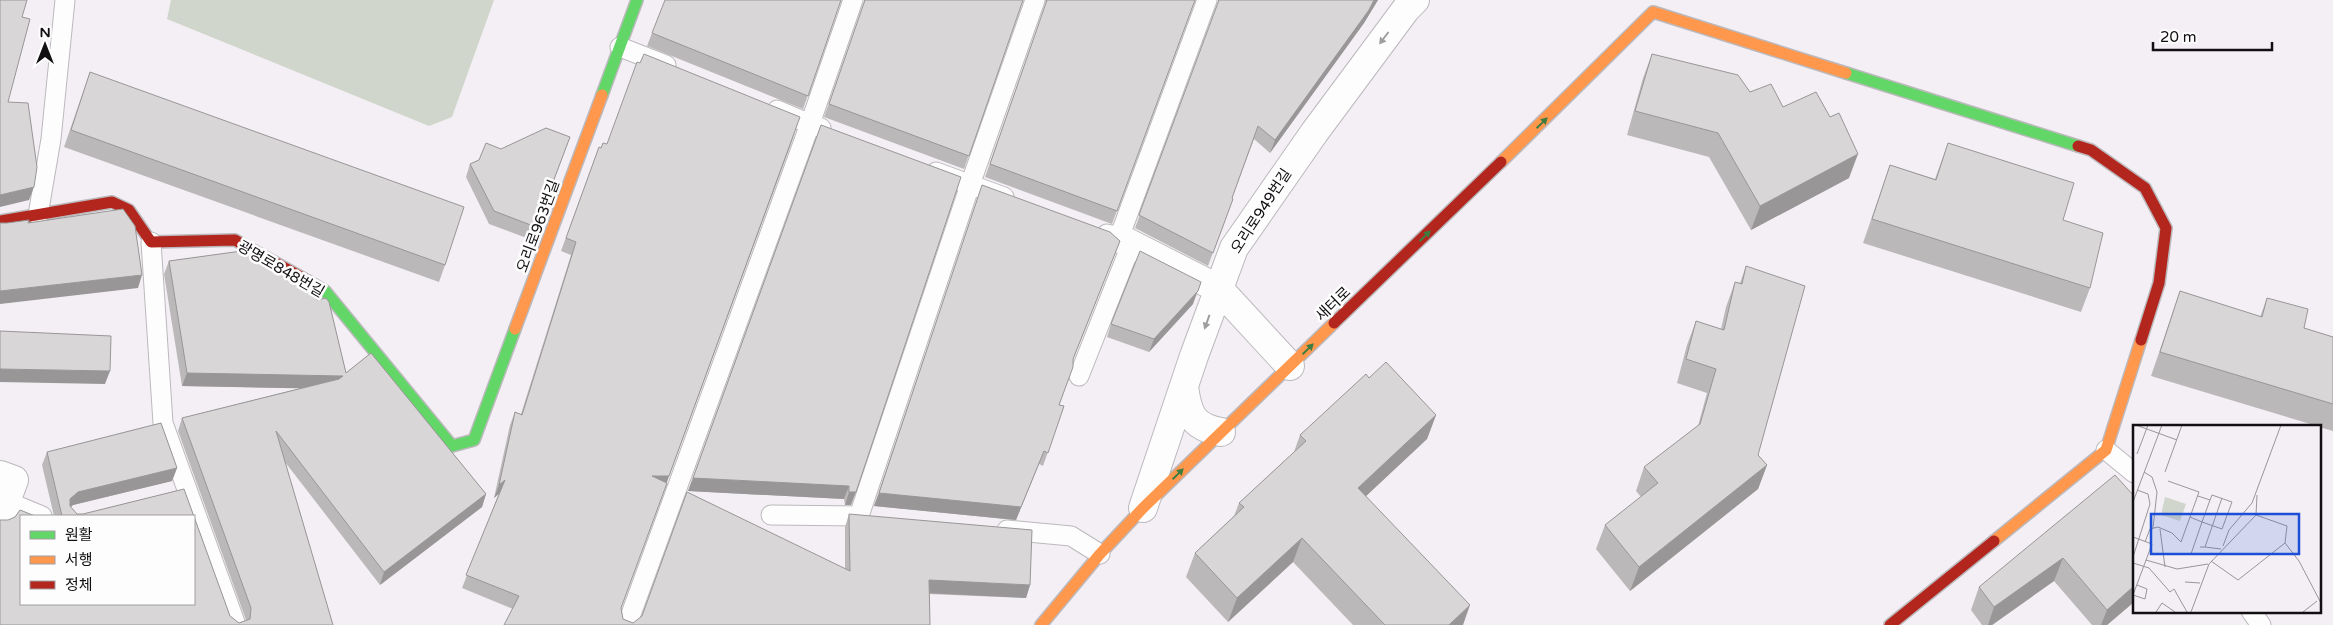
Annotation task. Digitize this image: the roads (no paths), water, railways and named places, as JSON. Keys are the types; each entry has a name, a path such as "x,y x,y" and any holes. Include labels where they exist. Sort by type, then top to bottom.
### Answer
{"street":[{"name":"오리로963번길","path":"452,446 474,440 637,0"},
{"name":"오리로949번길","path":"1143,508 1234,248 1314,133 1406,9 1415,0"},
{"path":"1654,6 2091,150 2145,188 2166,228 2159,283 2106,450 1890,625"},
{"name":"새터로","path":"1042,625 1100,554 1143,508 1556,109 1654,6"},
{"path":"0,220 112,202 129,210 150,242"},
{"name":"광명로848번길","path":"150,242 235,240 325,292 452,446"},
{"path":"1125,242 1219,290 1290,366"},
{"path":"1184,387 1187,406 1196,422 1205,429 1221,432"}],"lane":[{"path":"38,215 51,139 65,0"},
{"path":"627,625 810,124 853,0"},
{"path":"859,516 970,184 1035,0"},
{"path":"1080,376 1207,0"},
{"path":"620,47 684,72"},
{"path":"756,102 837,134"},
{"path":"916,164 1016,201"},
{"path":"1091,228 1125,242"},
{"path":"150,242 163,423 236,625"},
{"path":"2106,450 2133,472"},
{"path":"168,494 186,489"},
{"path":"2,498 40,515"},
{"path":"771,515 879,518"},
{"path":"984,528 1071,536 1100,554"},
{"path":"2252,612 2261,625"}]}
